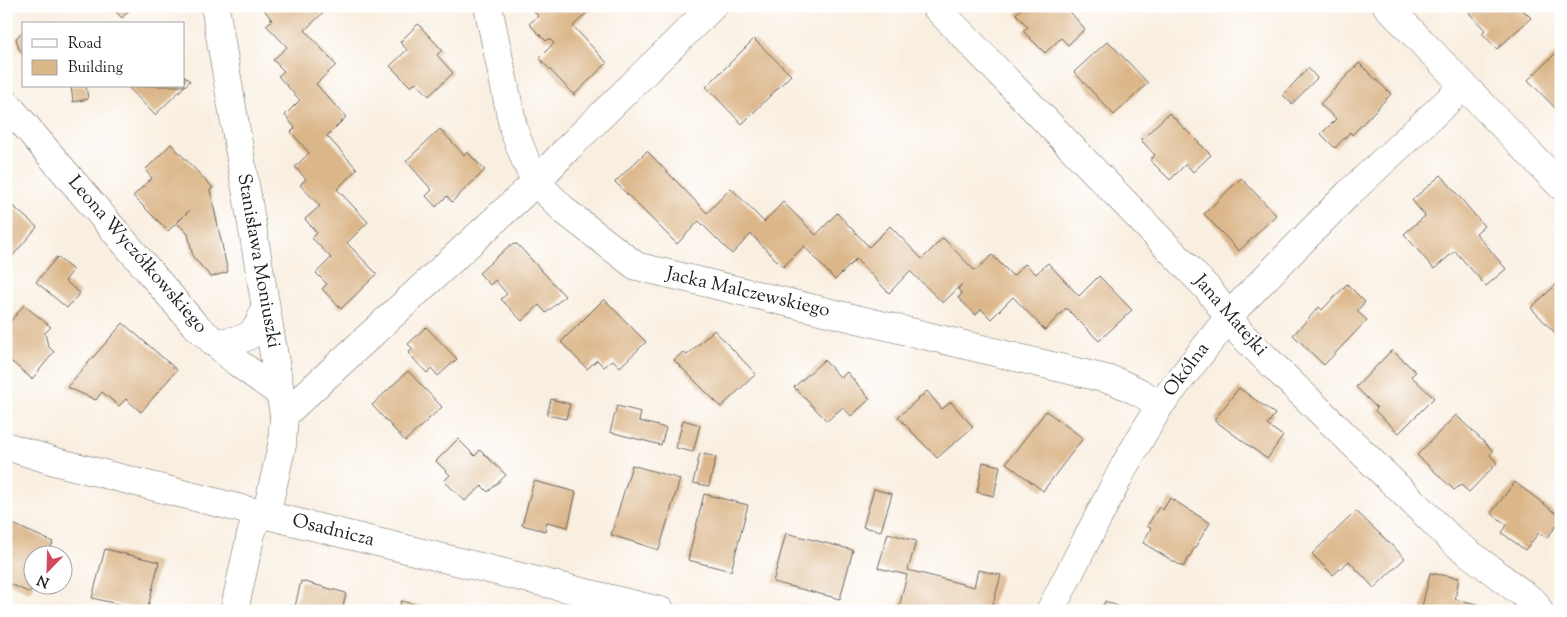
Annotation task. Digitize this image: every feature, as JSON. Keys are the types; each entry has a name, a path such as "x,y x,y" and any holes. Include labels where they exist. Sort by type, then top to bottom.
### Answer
{"street":[{"name":"Stanisława Moniuszki","path":"214,6 282,404 282,445 262,514 251,534 234,611"},
{"name":"Jacka Malczewskiego","path":"488,6 514,131 536,182 566,212 636,266 1115,381 1139,392 1160,405"},
{"path":"282,404 536,182 574,142 713,6"},
{"name":"Jana Matejki","path":"935,6 1208,289 1248,341 1454,542 1535,603 1539,611"},
{"path":"1387,6 1561,186"},
{"name":"Okólna","path":"1050,611 1126,463 1160,405 1228,317 1349,193 1464,86"},
{"name":"Leona Wyczółkowskiego","path":"6,103 194,324 282,404"},
{"path":"214,343 234,341 251,334 261,323 266,306"},
{"name":"Osadnicza","path":"6,446 57,462 262,514 661,611"}],"building":[{"path":"110,6 133,6 122,18"},
{"path":"263,6 321,6 325,11 305,30 336,65 316,84 346,117 327,136 357,169 337,189 368,222 347,243 377,274 341,309 322,289 327,284 316,273 331,258 312,238 317,233 305,219 320,206 300,185 306,179 295,167 309,153 291,132 295,128 285,115 300,100 278,76 284,71 273,60 287,47 266,25 272,20"},
{"path":"530,6 594,6 573,26 607,63 574,95 539,58 554,43 549,39 546,41 529,24 538,16"},
{"path":"1024,6 1054,6 1056,9 1060,6 1065,6 1085,29 1068,45 1061,38 1045,53 1023,31 1028,27 1016,14"},
{"path":"1476,6 1519,6 1531,18 1497,49 1482,33 1485,30 1469,13"},
{"path":"418,24 442,50 437,55 453,73 429,96 416,82 411,87 390,66 407,50 400,42"},
{"path":"22,33 22,52 19,49 16,38"},
{"path":"754,39 791,75 742,124 706,87"},
{"path":"1108,41 1148,83 1114,115 1074,72"},
{"path":"1561,48 1561,114 1528,80"},
{"path":"1359,63 1391,94 1352,135 1350,132 1335,148 1321,134 1336,119 1320,104"},
{"path":"1308,68 1317,78 1292,104 1283,95"},
{"path":"185,76 190,81 185,86"},
{"path":"71,88 86,88 88,99 73,102"},
{"path":"129,88 183,88 155,115"},
{"path":"1169,113 1211,155 1193,172 1186,164 1170,180 1150,160 1155,155 1141,140"},
{"path":"440,129 464,155 467,152 485,170 452,202 447,196 436,207 426,196 432,190 406,161"},
{"path":"171,144 213,188 210,190 228,272 211,277 193,257 188,234 177,223 190,210 168,231 133,196 152,178 145,170"},
{"path":"647,151 707,213 731,188 764,222 783,202 816,235 837,213 869,247 890,226 922,259 943,238 975,271 992,255 1013,276 1025,264 1036,274 1048,263 1079,296 1099,276 1132,310 1099,341 1066,308 1045,330 1013,297 991,319 981,309 976,315 958,298 962,294 958,289 962,284 943,303 910,271 889,293 856,259 835,280 804,246 783,267 751,234 732,254 699,221 677,244 615,182"},
{"path":"1441,175 1484,226 1476,233 1506,269 1486,286 1455,251 1434,269 1404,234 1425,216 1412,200"},
{"path":"1241,178 1276,215 1239,251 1204,214"},
{"path":"6,200 37,227 6,264"},
{"path":"517,244 565,296 546,313 539,305 522,321 501,299 507,294 495,280 490,285 479,273 510,245"},
{"path":"57,257 73,270 65,281 80,293 67,308 36,282"},
{"path":"1561,280 1561,339 1531,308"},
{"path":"1347,284 1365,302 1357,311 1367,320 1324,365 1293,335 1319,307 1322,310"},
{"path":"604,299 646,342 620,367 613,360 604,367 597,360 587,369 561,342"},
{"path":"24,305 51,327 45,333 48,346 54,352 32,379 6,357 6,327"},
{"path":"123,323 177,370 141,412 126,399 119,406 102,392 96,400 67,387"},
{"path":"426,327 457,359 438,376 432,369 427,373 408,353 413,349 408,344"},
{"path":"714,330 756,374 721,407 674,360 683,352 687,355"},
{"path":"1392,350 1416,372 1411,376 1434,398 1399,433 1375,411 1377,408 1356,387"},
{"path":"824,360 841,378 847,372 870,399 851,416 843,407 827,421 794,387"},
{"path":"408,371 442,407 405,441 372,405"},
{"path":"1239,388 1275,414 1267,425 1283,436 1267,459 1214,420"},
{"path":"927,391 942,409 951,402 973,427 937,458 898,417"},
{"path":"551,399 570,404 566,419 547,415"},
{"path":"617,406 641,412 639,421 666,428 661,445 610,432"},
{"path":"1046,411 1083,438 1043,491 1006,463"},
{"path":"1456,415 1493,451 1490,455 1497,463 1469,492 1461,485 1454,490 1417,455"},
{"path":"683,420 700,425 693,452 676,448"},
{"path":"458,439 475,456 480,450 506,475 488,492 482,486 465,501 444,481 450,475 436,461"},
{"path":"700,453 716,457 709,486 693,483"},
{"path":"983,462 1000,466 994,496 977,492"},
{"path":"632,465 680,479 659,550 611,535"},
{"path":"534,481 576,492 568,527 547,522 545,531 522,525"},
{"path":"1515,482 1561,517 1561,520 1547,538 1539,533 1525,550 1502,533 1507,525 1491,513"},
{"path":"874,489 892,494 881,531 863,527"},
{"path":"704,494 748,505 731,571 688,560"},
{"path":"1170,498 1210,523 1183,567 1143,543 1151,528 1147,526 1159,507 1163,510"},
{"path":"1356,511 1405,558 1374,588 1349,561 1333,575 1312,554"},
{"path":"6,521 53,542 52,544 22,544 22,589 6,582"},
{"path":"786,533 853,550 840,599 773,582"},
{"path":"888,533 916,541 908,570 974,587 978,570 1001,575 991,611 898,611 907,575 878,568"},
{"path":"105,549 159,562 147,611 92,598"},
{"path":"1430,573 1459,578 1455,599 1481,605 1480,611 1421,611"},
{"path":"301,581 346,593 342,611 294,611"},
{"path":"401,601 438,610 438,611 399,611"},
{"path":"1105,601 1130,611 1101,611"}]}
